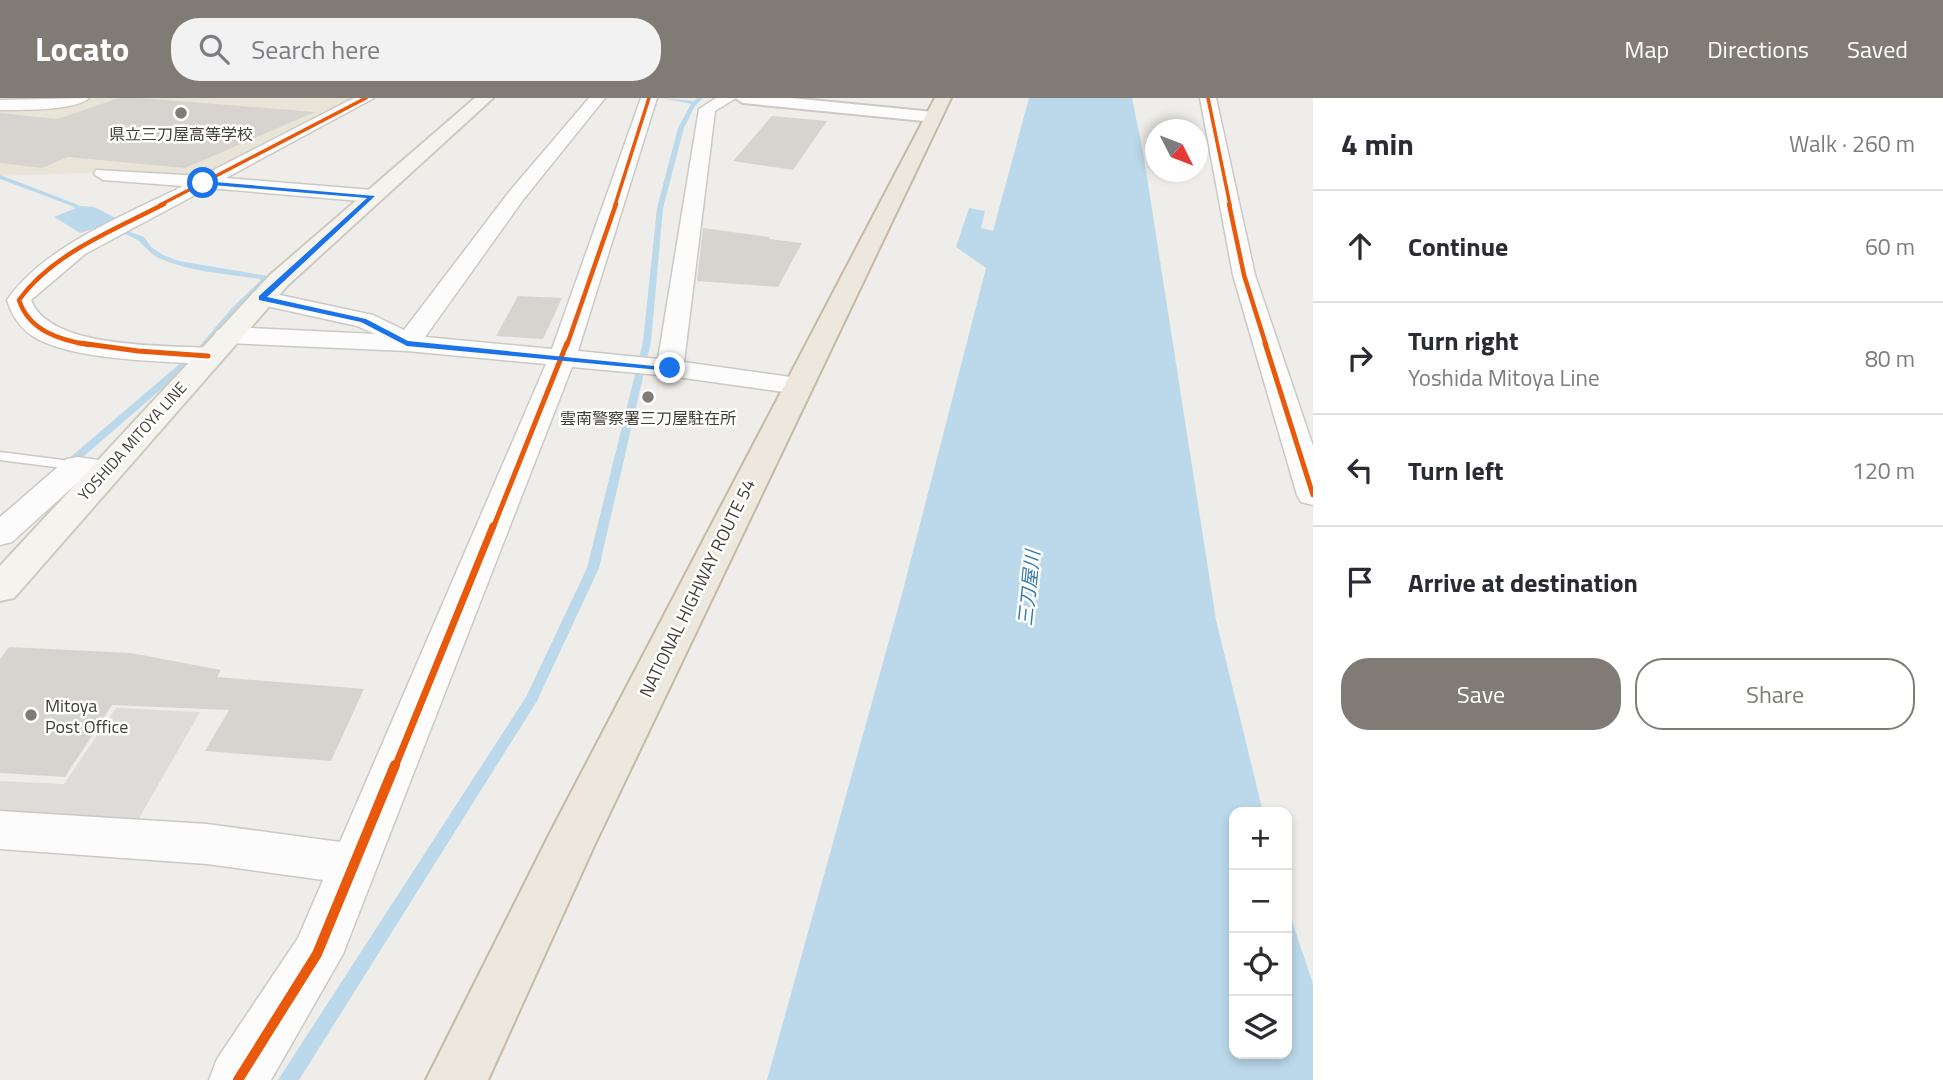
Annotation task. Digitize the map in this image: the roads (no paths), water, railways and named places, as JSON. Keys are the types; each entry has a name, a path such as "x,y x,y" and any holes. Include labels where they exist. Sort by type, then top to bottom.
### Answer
{"highway":[{"name":"NATIONAL HIGHWAY ROUTE 54","path":"457,1080 569,846 938,107"}],"main road":[{"name":"YOSHIDA MITOYA LINE","path":"0,589 92,468 208,356 261,298 372,196 485,98"}],"street":[{"path":"0,104 33,104 81,98"},
{"path":"208,356 83,345 59,339 25,317 19,300 27,289 77,249 366,98"},
{"path":"407,343 516,196 597,98"},
{"path":"238,1080 317,954 355,864 562,358 649,98"},
{"path":"665,368 707,109 728,98"},
{"path":"743,98 938,107"},
{"path":"1208,98 1244,275 1313,495"},
{"path":"103,174 372,196"},
{"path":"261,298 364,320 407,343"},
{"path":"226,335 407,343 665,368 798,386"},
{"path":"0,535 92,468"},
{"path":"0,830 207,844 355,864"}],"lane":[{"path":"0,456 92,468"}],"water":[{"name":"三刀屋川","path":"1029,98 1132,98 1144,158 1145,182 1148,182 1216,620 1262,807 1229,807 1229,1059 1292,1059 1292,921 1313,984 1313,1080 767,1080 902,594 986,268 956,247 969,208 985,211 981,228 993,231"},
{"path":"81,206 94,207 116,218 112,223 80,233 54,217"}],"waterway":[{"path":"665,98 695,103"},
{"path":"695,103 700,98"},
{"path":"288,1080 532,698 593,568 647,342 660,208 681,128 695,103"},
{"path":"0,177 74,205 90,214"},
{"path":"64,468 200,351 234,311 264,282 262,277 177,262 148,249 141,239 112,227"}],"place":[{"name":"県立三刀屋高等学校","path":"181,113"},
{"name":"雲南警察署三刀屋駐在所","path":"648,397"},
{"name":"Mitoya Post Office","path":"31,715"}]}
